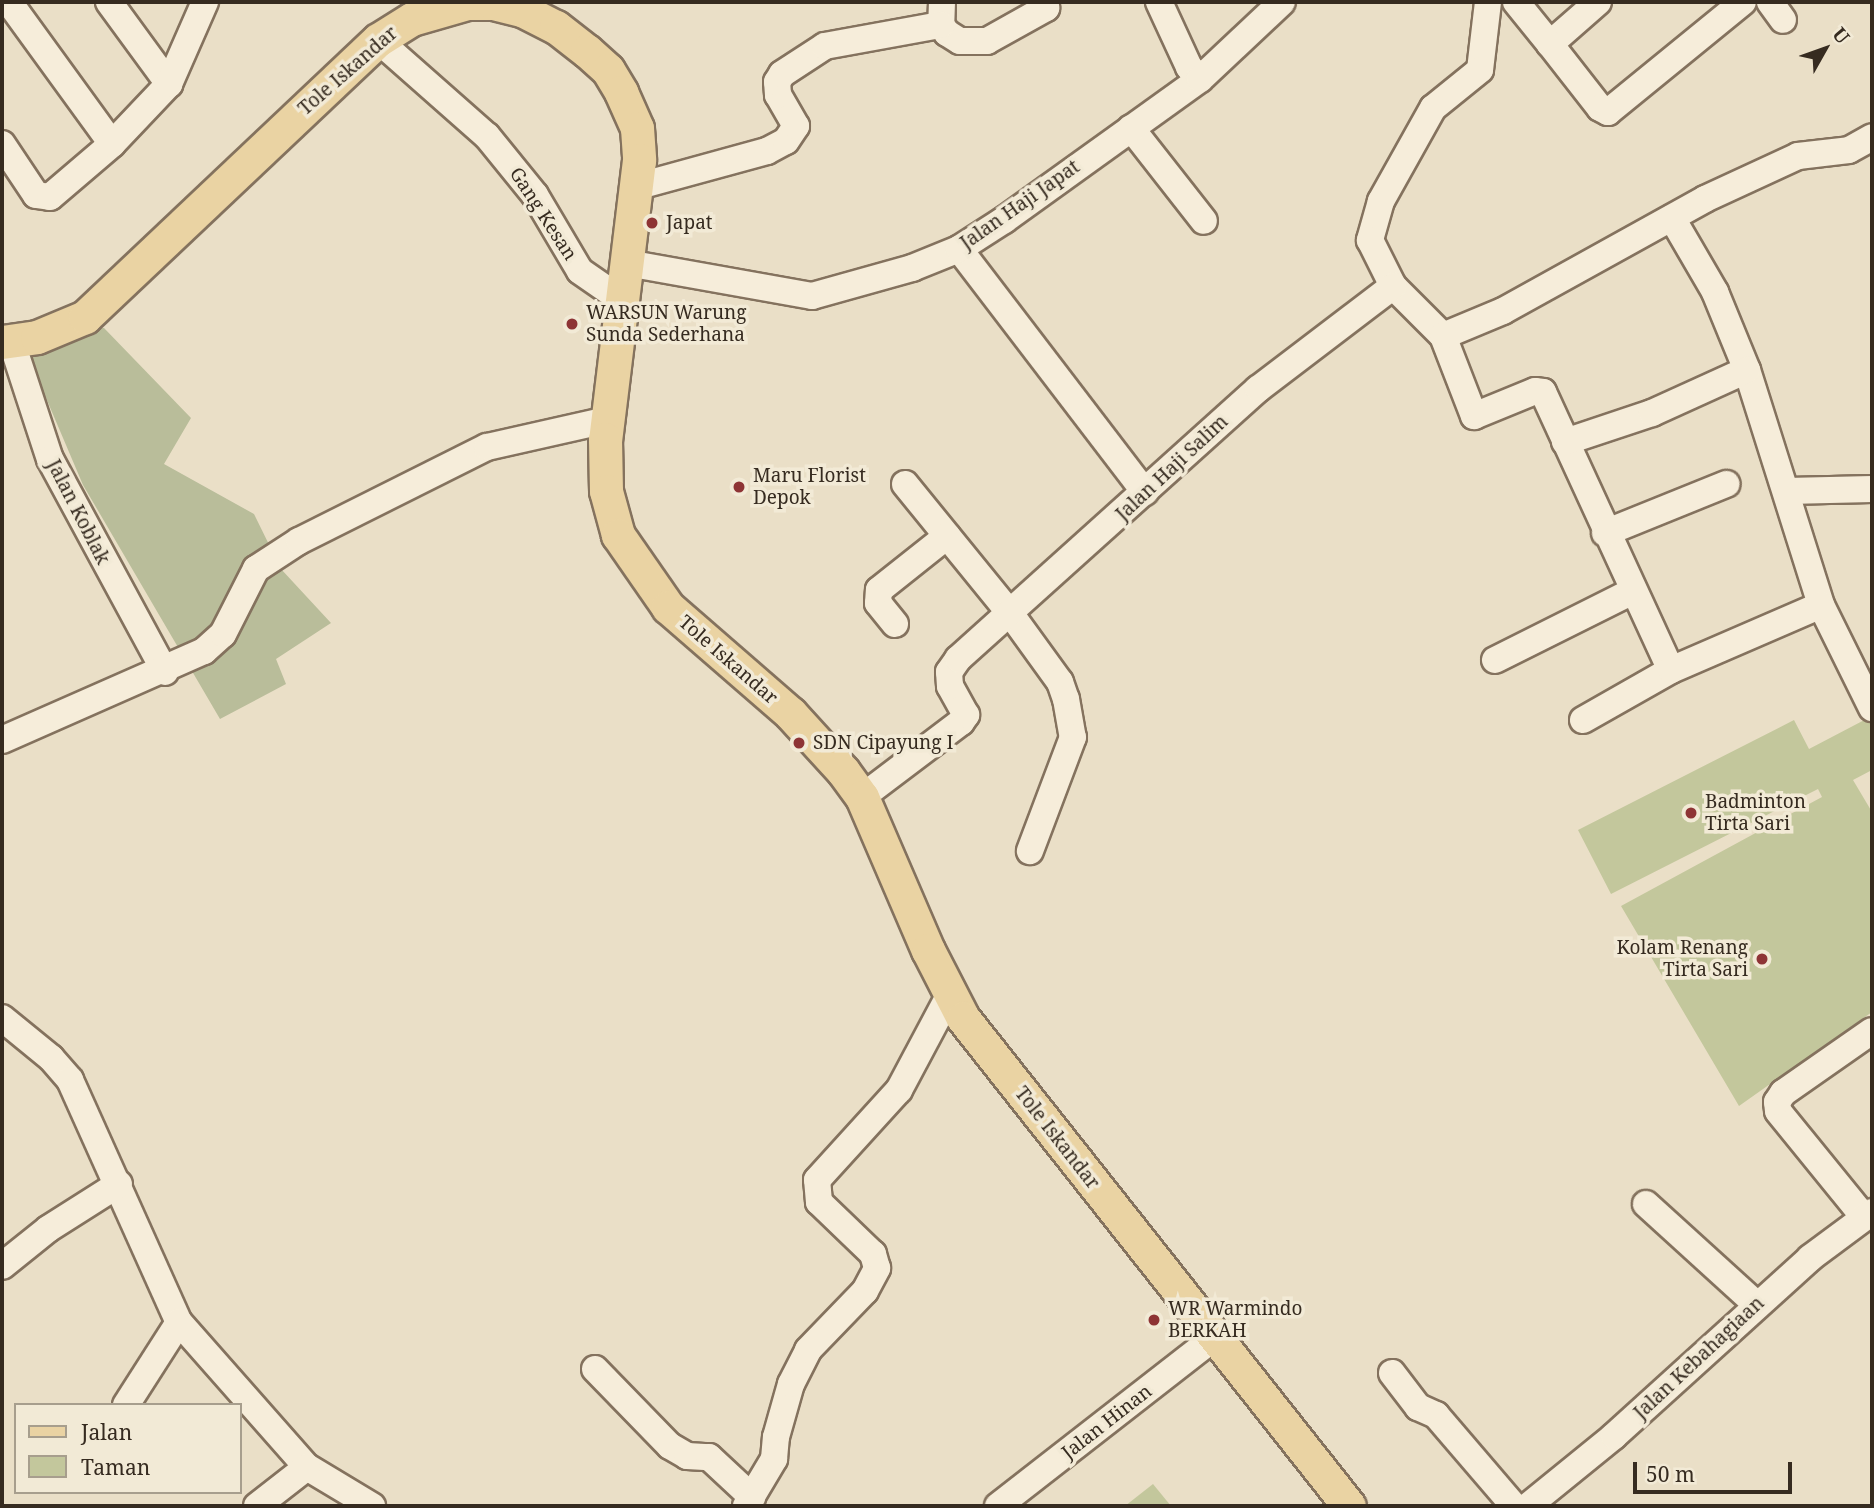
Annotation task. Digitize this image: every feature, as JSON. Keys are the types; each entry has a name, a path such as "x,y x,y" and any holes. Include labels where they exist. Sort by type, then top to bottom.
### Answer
{"main road":[{"name":"Tole Iskandar","path":"7,343 85,317 378,40 412,19 467,4 522,10 556,27 608,69 637,128 639,186 619,298 607,420 606,491 618,535 639,571 703,642 790,713 862,797 963,1018 1349,1506"}],"street":[{"path":"9,2 112,144"},
{"path":"109,2 169,84"},
{"path":"2,144 36,195 44,198 112,144 169,84 205,2"},
{"path":"639,186 767,151 786,141 796,127 778,95 777,82 782,74 825,46 942,13 960,41 987,41 1046,8 1045,2"},
{"path":"1158,2 1189,67 1200,79"},
{"name":"Jalan Haji Japat","path":"627,263 813,296 912,268 959,249 1200,79 1282,2"},
{"path":"1488,2 1480,70 1433,108 1373,220 1370,240 1394,286 1443,336 1474,416 1541,390 1605,533 1671,670"},
{"path":"1516,2 1600,108 1608,112 1743,2"},
{"path":"1550,44 1598,2"},
{"name":"Gang Kesan","path":"378,40 488,136 535,195 580,271 619,298"},
{"path":"1131,128 1205,220"},
{"path":"1443,336 1503,311 1672,218 1798,156 1850,150 1872,136"},
{"path":"1672,218 1715,292 1747,370 1821,605 1872,708"},
{"path":"959,249 1145,492"},
{"name":"Jalan Haji Salim","path":"862,797 961,722 966,715 950,686 953,665 1258,389 1394,286"},
{"name":"Jalan Koblak","path":"7,343 50,459 164,671"},
{"path":"1565,442 1651,413 1747,370"},
{"path":"2,740 164,671 204,651 223,634 257,569 299,541 487,447 607,420"},
{"path":"905,484 1010,613 1060,682 1073,737 1030,851"},
{"path":"1605,533 1726,484"},
{"path":"1787,491 1872,489"},
{"path":"895,624 878,603 879,590 947,536"},
{"path":"1494,660 1633,591"},
{"path":"1584,720 1671,670 1821,605"},
{"path":"594,1369 670,1446 687,1456 705,1454 749,1502 774,1459 776,1437 792,1384 808,1350 865,1291 877,1268 873,1254 819,1202 817,1180 899,1090 950,994"},
{"path":"2,1018 51,1058 70,1080 179,1322 307,1467 372,1506"},
{"path":"1868,1215 1778,1111 1777,1102 1783,1093 1872,1031"},
{"path":"2,1266 48,1229 118,1184"},
{"path":"1646,1204 1757,1305"},
{"name":"Jalan Kebahagiaan","path":"1528,1506 1623,1428 1757,1305 1868,1215"},
{"path":"127,1403 179,1322"},
{"name":"Jalan Hinan","path":"998,1506 1215,1337"},
{"path":"1392,1373 1418,1407 1436,1415 1514,1506"},
{"path":"257,1506 307,1467"}],"green space":[{"path":"104,328 191,418 164,464 254,514 281,569 331,623 276,659 286,684 220,719 83,485 18,332"},
{"name":"Kolam Renang Tirta Sari","path":"1872,716 1872,770 1853,780 1872,812 1872,1012 1739,1106 1621,906 1822,797 1818,789 1611,894 1578,830 1794,720 1809,749"},
{"path":"1153,1484 1171,1506 1125,1506"}],"place":[{"name":"Japat","path":"652,223"},
{"name":"WARSUN Warung Sunda Sederhana","path":"572,324"},
{"name":"Maru Florist Depok","path":"739,487"},
{"name":"SDN Cipayung I","path":"799,743"},
{"name":"Badminton Tirta Sari","path":"1691,813"},
{"name":"Kolam Renang Tirta Sari","path":"1762,959"},
{"name":"WR Warmindo BERKAH","path":"1154,1320"}]}
